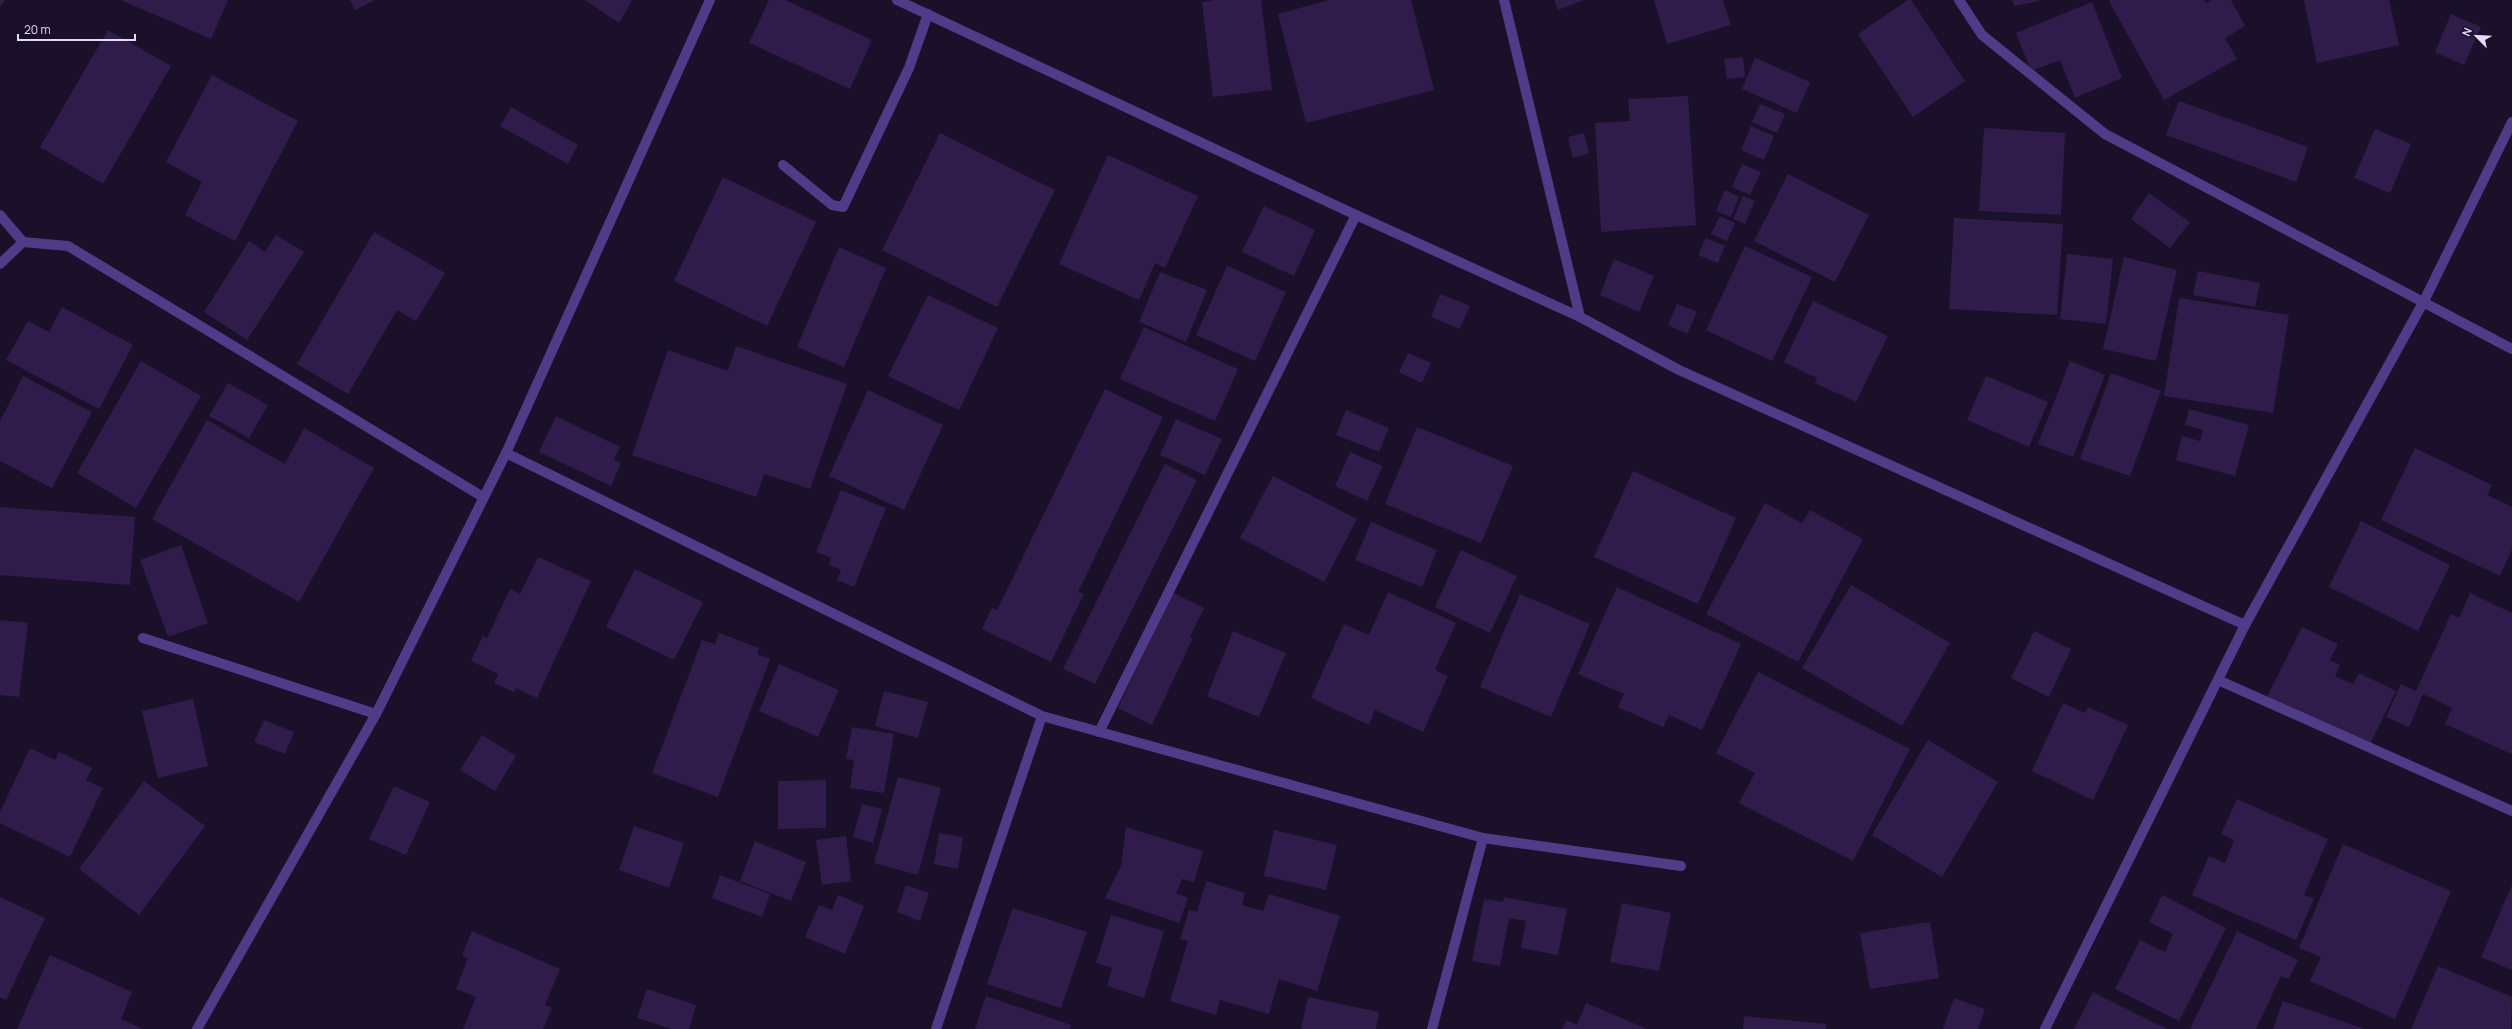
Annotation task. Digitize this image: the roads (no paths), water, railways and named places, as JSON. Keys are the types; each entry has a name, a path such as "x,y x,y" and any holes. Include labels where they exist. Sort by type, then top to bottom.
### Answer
{"street":[{"path":"197,1029 376,714 506,453 710,0"},
{"path":"897,0 1356,215 1580,316 1680,370 2245,625"},
{"path":"1504,0 1580,316"},
{"path":"1958,0 1982,35 2105,134 2424,301 2512,349"},
{"path":"783,165 832,205 843,207 909,68 928,14"},
{"path":"2045,1029 2245,625 2424,301 2512,122"},
{"path":"0,215 23,242 68,246 483,497"},
{"path":"1099,732 1356,215"},
{"path":"0,264 23,242"},
{"path":"506,453 1042,716 1483,838 1681,866"},
{"path":"143,638 376,714"},
{"path":"2218,680 2512,811"},
{"path":"936,1029 1042,716"},
{"path":"1432,1029 1483,838"}]}
